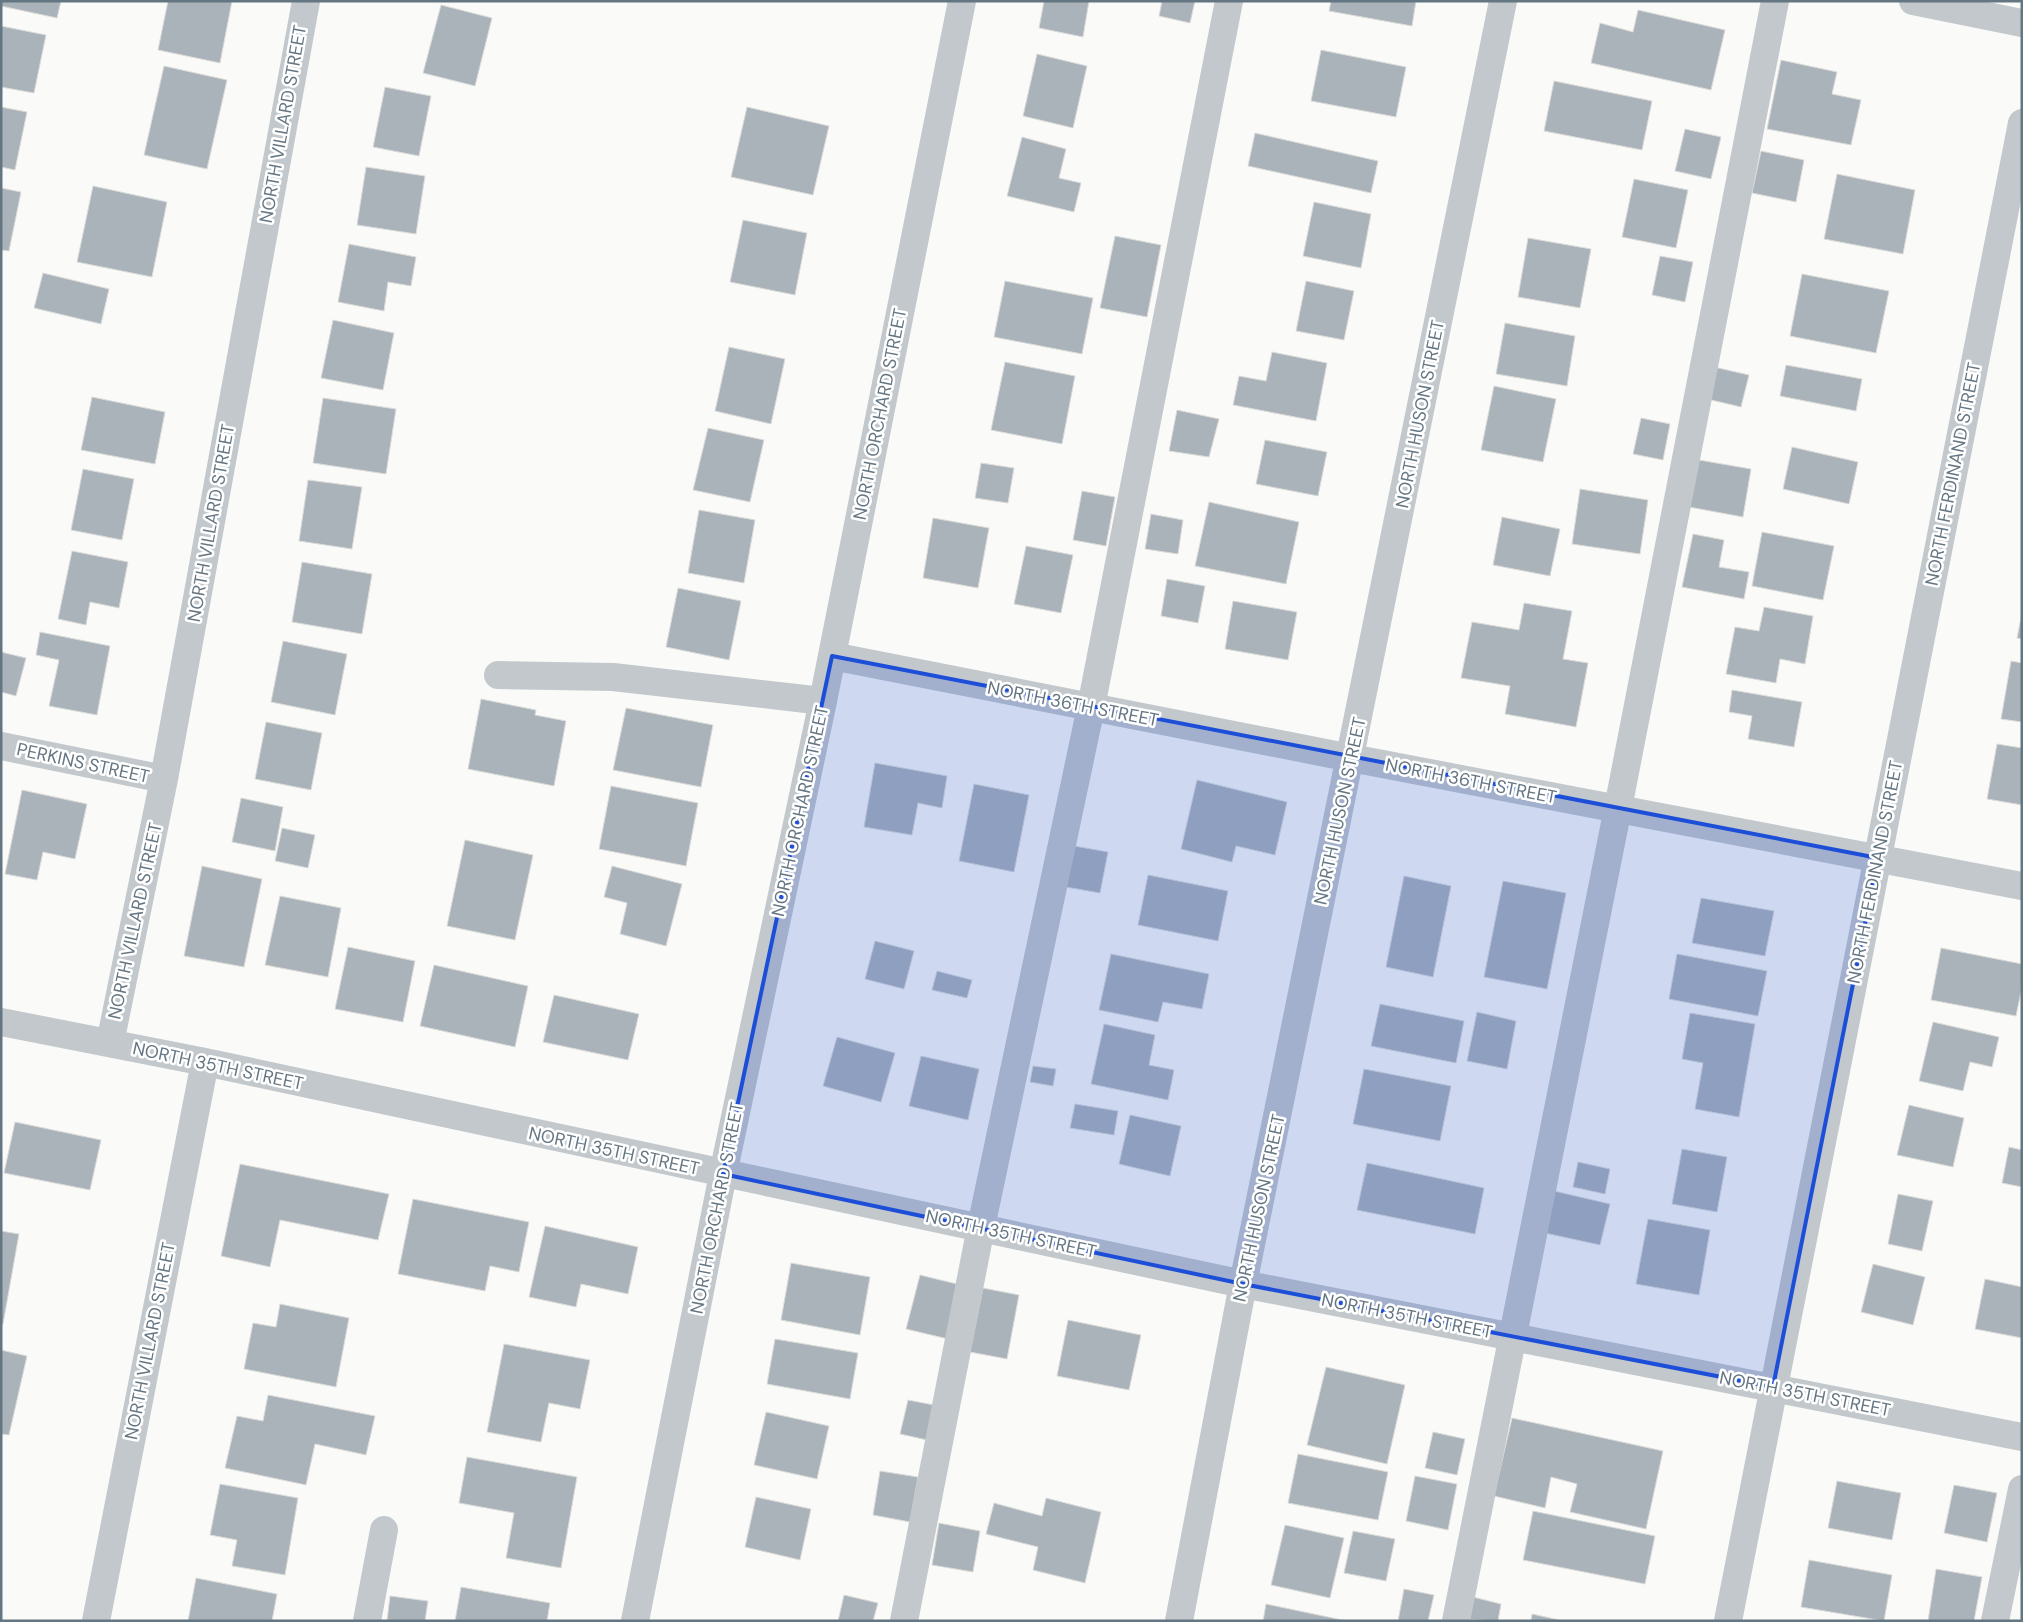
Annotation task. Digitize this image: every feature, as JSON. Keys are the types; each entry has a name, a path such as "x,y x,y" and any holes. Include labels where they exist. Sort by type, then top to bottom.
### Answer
{"street":[{"name":"NORTH VILLARD STREET","path":"110,1043 164,779 306,1"},
{"name":"NORTH ORCHARD STREET","path":"635,1621 723,1174 823,701 962,1"},
{"path":"904,1621 981,1227 1091,707 1229,1"},
{"name":"NORTH HUSON STREET","path":"1180,1621 1243,1284 1503,1"},
{"path":"1456,1621 1511,1337 1618,808 1775,1"},
{"path":"1913,1 2022,23"},
{"name":"NORTH FERDINAND STREET","path":"1728,1621 2022,123"},
{"name":"NORTH 36TH STREET","path":"832,656 1351,758 2022,886"},
{"path":"498,675 613,677 823,701"},
{"name":"PERKINS STREET","path":"1,746 164,779"},
{"name":"NORTH 35TH STREET","path":"1,1022 204,1062 1243,1284 2022,1437"},
{"name":"NORTH VILLARD STREET","path":"96,1621 204,1062"},
{"path":"1995,1621 2022,1488"},
{"path":"367,1621 384,1530"}],"highlighted area":[{"path":"832,656 1878,858 1773,1387 1243,1284 723,1174"}],"building":[{"path":"1,1 61,1 57,18 1,6"},
{"path":"168,1 232,1 220,63 158,50"},
{"path":"1044,1 1089,1 1083,37 1039,28"},
{"path":"1162,1 1195,1 1190,23 1159,16"},
{"path":"1331,1 1416,1 1412,26 1329,11"},
{"path":"441,5 492,18 475,86 423,73"},
{"path":"1638,10 1725,30 1711,90 1591,63 1600,23 1633,32"},
{"path":"1,26 46,35 34,93 1,87"},
{"path":"1321,50 1406,67 1396,117 1311,101"},
{"path":"1037,54 1087,66 1073,128 1023,116"},
{"path":"1781,60 1837,72 1832,94 1861,100 1851,145 1767,129"},
{"path":"164,66 227,80 207,169 144,155"},
{"path":"1554,81 1652,101 1642,150 1544,131"},
{"path":"385,87 431,96 419,156 373,147"},
{"path":"1,107 27,112 15,170 1,167"},
{"path":"747,107 829,126 813,195 731,177"},
{"path":"1685,129 1721,137 1711,179 1675,171"},
{"path":"1255,133 1378,161 1371,193 1248,166"},
{"path":"1022,137 1066,149 1059,178 1081,183 1074,212 1007,196"},
{"path":"1761,151 1804,160 1796,202 1752,193"},
{"path":"366,167 425,176 416,234 357,225"},
{"path":"1837,174 1915,190 1903,254 1824,239"},
{"path":"1634,179 1688,190 1676,248 1622,237"},
{"path":"93,186 167,202 152,277 77,262"},
{"path":"1,188 21,192 9,251 1,250"},
{"path":"1314,202 1371,214 1361,268 1303,256"},
{"path":"743,220 807,233 795,295 730,282"},
{"path":"1115,236 1161,245 1147,317 1100,308"},
{"path":"1528,238 1591,249 1580,308 1518,297"},
{"path":"349,244 416,257 411,286 388,282 384,311 338,302"},
{"path":"1660,256 1693,262 1685,302 1652,295"},
{"path":"43,273 109,289 101,324 34,308"},
{"path":"1802,274 1889,291 1876,353 1790,336"},
{"path":"1005,281 1093,298 1082,354 994,337"},
{"path":"1306,281 1354,291 1344,340 1296,331"},
{"path":"333,320 394,333 383,390 321,378"},
{"path":"1505,323 1575,336 1567,386 1496,374"},
{"path":"729,347 785,359 771,424 715,411"},
{"path":"1272,352 1327,363 1316,421 1233,405 1239,376 1266,381"},
{"path":"1005,362 1075,376 1062,444 991,430"},
{"path":"1786,365 1862,379 1856,411 1780,396"},
{"path":"1714,367 1749,375 1741,407 1707,399"},
{"path":"1494,386 1556,399 1543,462 1481,450"},
{"path":"92,397 165,412 155,464 81,450"},
{"path":"323,398 396,409 386,474 313,463"},
{"path":"1177,410 1219,419 1209,457 1169,451"},
{"path":"1641,418 1670,424 1663,460 1633,454"},
{"path":"708,428 764,440 750,502 693,490"},
{"path":"1265,440 1327,452 1318,496 1256,484"},
{"path":"1792,447 1858,462 1849,504 1783,489"},
{"path":"1699,460 1751,469 1743,517 1689,507"},
{"path":"981,463 1014,468 1008,503 975,498"},
{"path":"83,469 134,479 122,540 71,530"},
{"path":"308,480 362,487 352,549 299,541"},
{"path":"1580,489 1648,500 1640,554 1572,544"},
{"path":"1082,491 1115,497 1106,546 1073,540"},
{"path":"1209,502 1299,522 1286,584 1195,566"},
{"path":"699,510 755,520 744,583 688,573"},
{"path":"1151,514 1183,520 1178,554 1145,549"},
{"path":"1502,517 1560,529 1550,576 1493,565"},
{"path":"933,518 989,528 978,588 923,578"},
{"path":"1762,532 1834,546 1823,600 1752,586"},
{"path":"1693,534 1724,540 1719,567 1749,572 1744,599 1682,587"},
{"path":"1026,546 1073,555 1061,613 1014,604"},
{"path":"72,551 128,562 119,608 90,602 86,625 58,619"},
{"path":"302,562 372,574 362,634 292,622"},
{"path":"1167,579 1205,586 1198,623 1161,616"},
{"path":"678,588 741,601 729,660 666,647"},
{"path":"1233,601 1297,612 1288,660 1225,649"},
{"path":"1524,603 1572,611 1563,659 1588,663 1576,727 1505,714 1510,686 1461,678 1472,622 1519,630"},
{"path":"1764,607 1813,616 1805,664 1780,659 1776,683 1726,674 1735,627 1759,631"},
{"path":"2022,613 2022,639 2017,638"},
{"path":"40,632 110,646 97,715 49,706 59,660 36,655"},
{"path":"283,641 347,654 335,715 271,702"},
{"path":"1,652 26,658 16,696 1,692"},
{"path":"2011,661 2022,663 2022,722 2001,719"},
{"path":"1732,690 1802,702 1794,747 1748,739 1752,716 1729,712"},
{"path":"481,699 536,710 535,715 566,721 554,786 468,769"},
{"path":"626,708 713,725 701,787 613,770"},
{"path":"266,722 322,733 311,790 255,779"},
{"path":"1997,744 2022,748 2022,805 1987,799"},
{"path":"875,763 947,776 942,808 918,803 912,835 864,827"},
{"path":"1197,780 1287,802 1275,855 1236,846 1232,862 1181,849"},
{"path":"974,784 1029,795 1014,872 959,861"},
{"path":"611,786 698,803 686,866 599,849"},
{"path":"22,790 87,804 75,859 43,852 37,880 5,874"},
{"path":"241,798 283,807 275,851 232,842"},
{"path":"282,828 315,835 308,868 275,861"},
{"path":"465,840 533,855 515,940 447,926"},
{"path":"1074,846 1108,852 1100,893 1066,887"},
{"path":"202,866 262,879 244,967 184,956"},
{"path":"612,866 682,884 666,946 620,934 627,903 604,897"},
{"path":"1148,875 1228,891 1218,941 1138,925"},
{"path":"1404,876 1451,886 1433,977 1386,967"},
{"path":"1503,881 1566,893 1547,989 1484,977"},
{"path":"280,896 341,908 328,977 265,965"},
{"path":"1701,898 1774,911 1765,956 1692,943"},
{"path":"875,941 914,951 904,989 865,979"},
{"path":"348,947 415,961 403,1022 335,1009"},
{"path":"1941,948 2022,964 2022,987 2016,1016 1931,1000"},
{"path":"1111,954 1209,974 1202,1009 1163,1002 1158,1022 1099,1010"},
{"path":"1677,954 1767,971 1758,1016 1669,999"},
{"path":"434,965 528,986 515,1047 420,1026"},
{"path":"937,971 972,980 967,998 932,990"},
{"path":"554,995 639,1014 628,1060 543,1042"},
{"path":"1380,1004 1464,1021 1456,1063 1371,1046"},
{"path":"1477,1012 1516,1021 1507,1069 1467,1061"},
{"path":"1690,1013 1755,1024 1739,1117 1695,1109 1703,1063 1682,1059"},
{"path":"1933,1022 1999,1037 1992,1067 1970,1062 1963,1091 1919,1081"},
{"path":"1104,1024 1155,1035 1149,1065 1174,1070 1168,1100 1091,1084"},
{"path":"837,1037 895,1053 881,1102 823,1086"},
{"path":"921,1056 979,1069 968,1120 909,1106"},
{"path":"1033,1066 1056,1069 1053,1086 1030,1082"},
{"path":"1364,1069 1451,1086 1440,1141 1353,1124"},
{"path":"1075,1104 1118,1111 1114,1135 1070,1128"},
{"path":"1909,1105 1964,1118 1953,1167 1897,1155"},
{"path":"1130,1115 1181,1126 1170,1176 1119,1164"},
{"path":"15,1122 101,1140 90,1190 4,1173"},
{"path":"2009,1147 2022,1150 2022,1187 2002,1183"},
{"path":"1682,1149 1727,1157 1717,1212 1672,1204"},
{"path":"1578,1162 1610,1169 1605,1194 1573,1187"},
{"path":"1367,1163 1484,1188 1475,1234 1357,1210"},
{"path":"240,1164 389,1194 378,1240 280,1220 270,1267 221,1256"},
{"path":"1554,1191 1610,1204 1600,1245 1545,1233"},
{"path":"1898,1194 1933,1201 1922,1251 1888,1244"},
{"path":"413,1199 529,1222 519,1272 490,1266 485,1291 398,1274"},
{"path":"1648,1219 1710,1230 1699,1295 1636,1284"},
{"path":"545,1226 638,1247 628,1294 581,1284 576,1307 529,1297"},
{"path":"1,1231 19,1234 3,1324 1,1324"},
{"path":"791,1263 870,1277 860,1335 781,1320"},
{"path":"1873,1264 1925,1277 1913,1325 1861,1312"},
{"path":"920,1275 961,1285 948,1339 906,1329"},
{"path":"1985,1279 2022,1287 2022,1338 1975,1329"},
{"path":"983,1288 1019,1295 1007,1359 970,1352"},
{"path":"280,1304 349,1318 336,1387 244,1369 253,1323 276,1327"},
{"path":"1068,1320 1141,1335 1129,1390 1057,1376"},
{"path":"775,1339 858,1353 850,1399 767,1384"},
{"path":"504,1344 590,1360 580,1409 549,1403 541,1442 487,1432"},
{"path":"1,1350 27,1356 9,1435 1,1434"},
{"path":"1326,1367 1405,1385 1387,1464 1307,1445"},
{"path":"268,1395 375,1416 366,1455 315,1444 306,1485 225,1468 237,1416 263,1421"},
{"path":"908,1400 934,1405 927,1440 900,1434"},
{"path":"766,1412 829,1426 817,1479 754,1465"},
{"path":"1512,1418 1663,1451 1646,1529 1570,1512 1577,1484 1551,1477 1545,1508 1494,1496"},
{"path":"1433,1432 1465,1439 1457,1475 1425,1468"},
{"path":"1298,1454 1388,1472 1378,1520 1288,1503"},
{"path":"467,1457 577,1477 561,1568 506,1558 514,1513 459,1503"},
{"path":"880,1471 918,1477 910,1522 873,1515"},
{"path":"1415,1476 1457,1484 1448,1530 1406,1521"},
{"path":"1837,1481 1901,1493 1892,1540 1828,1528"},
{"path":"220,1484 298,1498 285,1575 232,1566 237,1540 210,1535"},
{"path":"1954,1485 1997,1493 1987,1542 1944,1533"},
{"path":"756,1497 811,1509 800,1560 745,1547"},
{"path":"1046,1498 1101,1512 1085,1583 1033,1570 1038,1547 986,1534 994,1503 1042,1516"},
{"path":"1533,1511 1655,1536 1645,1584 1523,1560"},
{"path":"939,1523 980,1531 973,1572 932,1565"},
{"path":"1285,1525 1344,1538 1330,1598 1271,1585"},
{"path":"1353,1531 1395,1539 1386,1581 1344,1573"},
{"path":"1809,1560 1892,1575 1884,1621 1801,1607"},
{"path":"1936,1569 1982,1577 1974,1621 1928,1621"},
{"path":"196,1578 277,1594 272,1621 188,1621"},
{"path":"461,1587 550,1603 547,1621 455,1621"},
{"path":"1404,1589 1434,1595 1428,1621 1398,1621"},
{"path":"844,1595 878,1603 873,1621 838,1621"},
{"path":"390,1596 428,1601 425,1621 387,1621"},
{"path":"1469,1596 1501,1604 1498,1621 1464,1619"},
{"path":"1266,1604 1347,1621 1263,1621"},
{"path":"1532,1614 1564,1621 1531,1621"}]}
